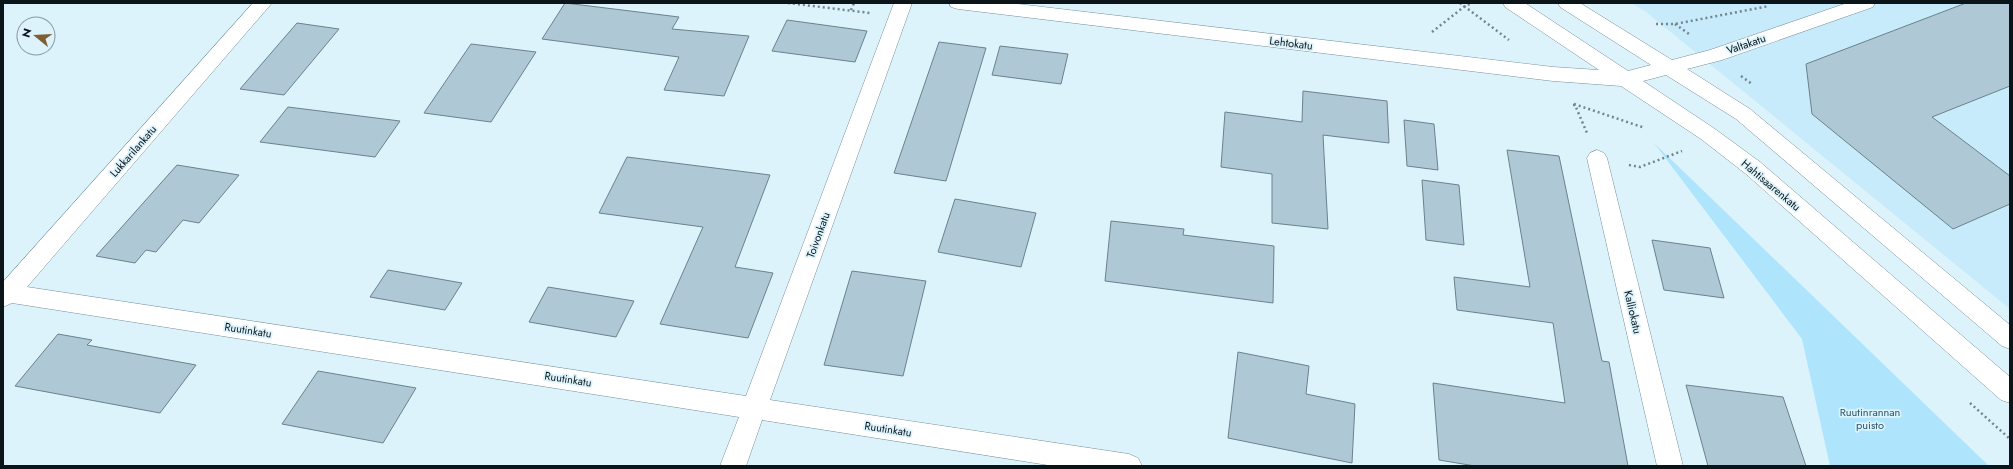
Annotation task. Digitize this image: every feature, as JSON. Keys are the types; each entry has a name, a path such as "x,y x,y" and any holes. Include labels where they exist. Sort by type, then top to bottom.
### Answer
{"street":[{"name":"Lukkarilankatu","path":"5,296 263,3"},
{"name":"Toivonkatu","path":"733,466 903,3"},
{"name":"Lehtokatu","path":"958,3 1553,74 1625,79"},
{"name":"Hahtisaarenkatu","path":"1512,3 1708,134 1753,168 2010,392"},
{"path":"1567,3 1743,114 2010,339"},
{"name":"Valtakatu","path":"1625,79 1671,68 1715,55 1866,3"},
{"name":"Kalliokatu","path":"1597,158 1670,466"},
{"name":"Ruutinkatu","path":"5,296 754,408 1129,466"}],"path":[{"path":"851,10 854,3"},
{"path":"1460,3 1553,74 1575,105 1648,129"},
{"path":"1675,24 1774,5"},
{"path":"1597,158 1640,167 1687,149"},
{"path":"1969,402 2010,439"}],"shaded area":[{"path":"1631,3 2010,3 2010,309 1646,12"}],"green space":[{"name":"Ruutinrannan puisto","path":"1654,143 1989,466 1830,466 1802,339"}],"building":[{"path":"565,3 679,17 672,29 749,36 724,96 664,90 679,57 542,39"},
{"path":"1966,3 2010,3 2010,86 1932,117 2010,176 2010,204 1953,229 1812,114 1806,64"},
{"path":"787,20 867,31 855,62 772,51"},
{"path":"297,23 339,29 284,95 240,89"},
{"path":"939,42 986,48 946,181 894,173"},
{"path":"471,44 536,52 491,122 424,113"},
{"path":"1000,46 1068,54 1061,84 992,75"},
{"path":"1303,91 1387,101 1389,143 1323,135 1328,229 1272,223 1272,174 1221,167 1225,112 1302,122"},
{"path":"288,107 400,121 375,157 260,142"},
{"path":"1404,120 1434,124 1438,170 1407,166"},
{"path":"1507,150 1559,156 1602,361 1609,362 1628,466 1475,466 1439,460 1433,383 1565,403 1553,323 1457,310 1454,277 1530,287"},
{"path":"627,157 770,175 735,267 773,273 748,338 660,324 703,227 599,213"},
{"path":"177,165 239,175 199,223 183,220 156,252 146,250 135,263 96,256"},
{"path":"1422,180 1459,185 1464,245 1426,240"},
{"path":"955,199 1036,213 1021,267 938,252"},
{"path":"1111,221 1184,229 1183,235 1274,246 1273,303 1105,281"},
{"path":"1652,240 1710,248 1724,298 1664,290"},
{"path":"388,270 462,283 445,310 370,297"},
{"path":"852,271 926,281 903,376 824,365"},
{"path":"548,287 634,301 616,337 529,322"},
{"path":"58,334 92,340 87,345 196,365 160,413 15,386"},
{"path":"1238,352 1309,366 1306,394 1355,404 1352,463 1228,438"},
{"path":"318,371 416,388 383,443 282,424"},
{"path":"1686,385 1783,397 1806,466 1708,466"}]}
